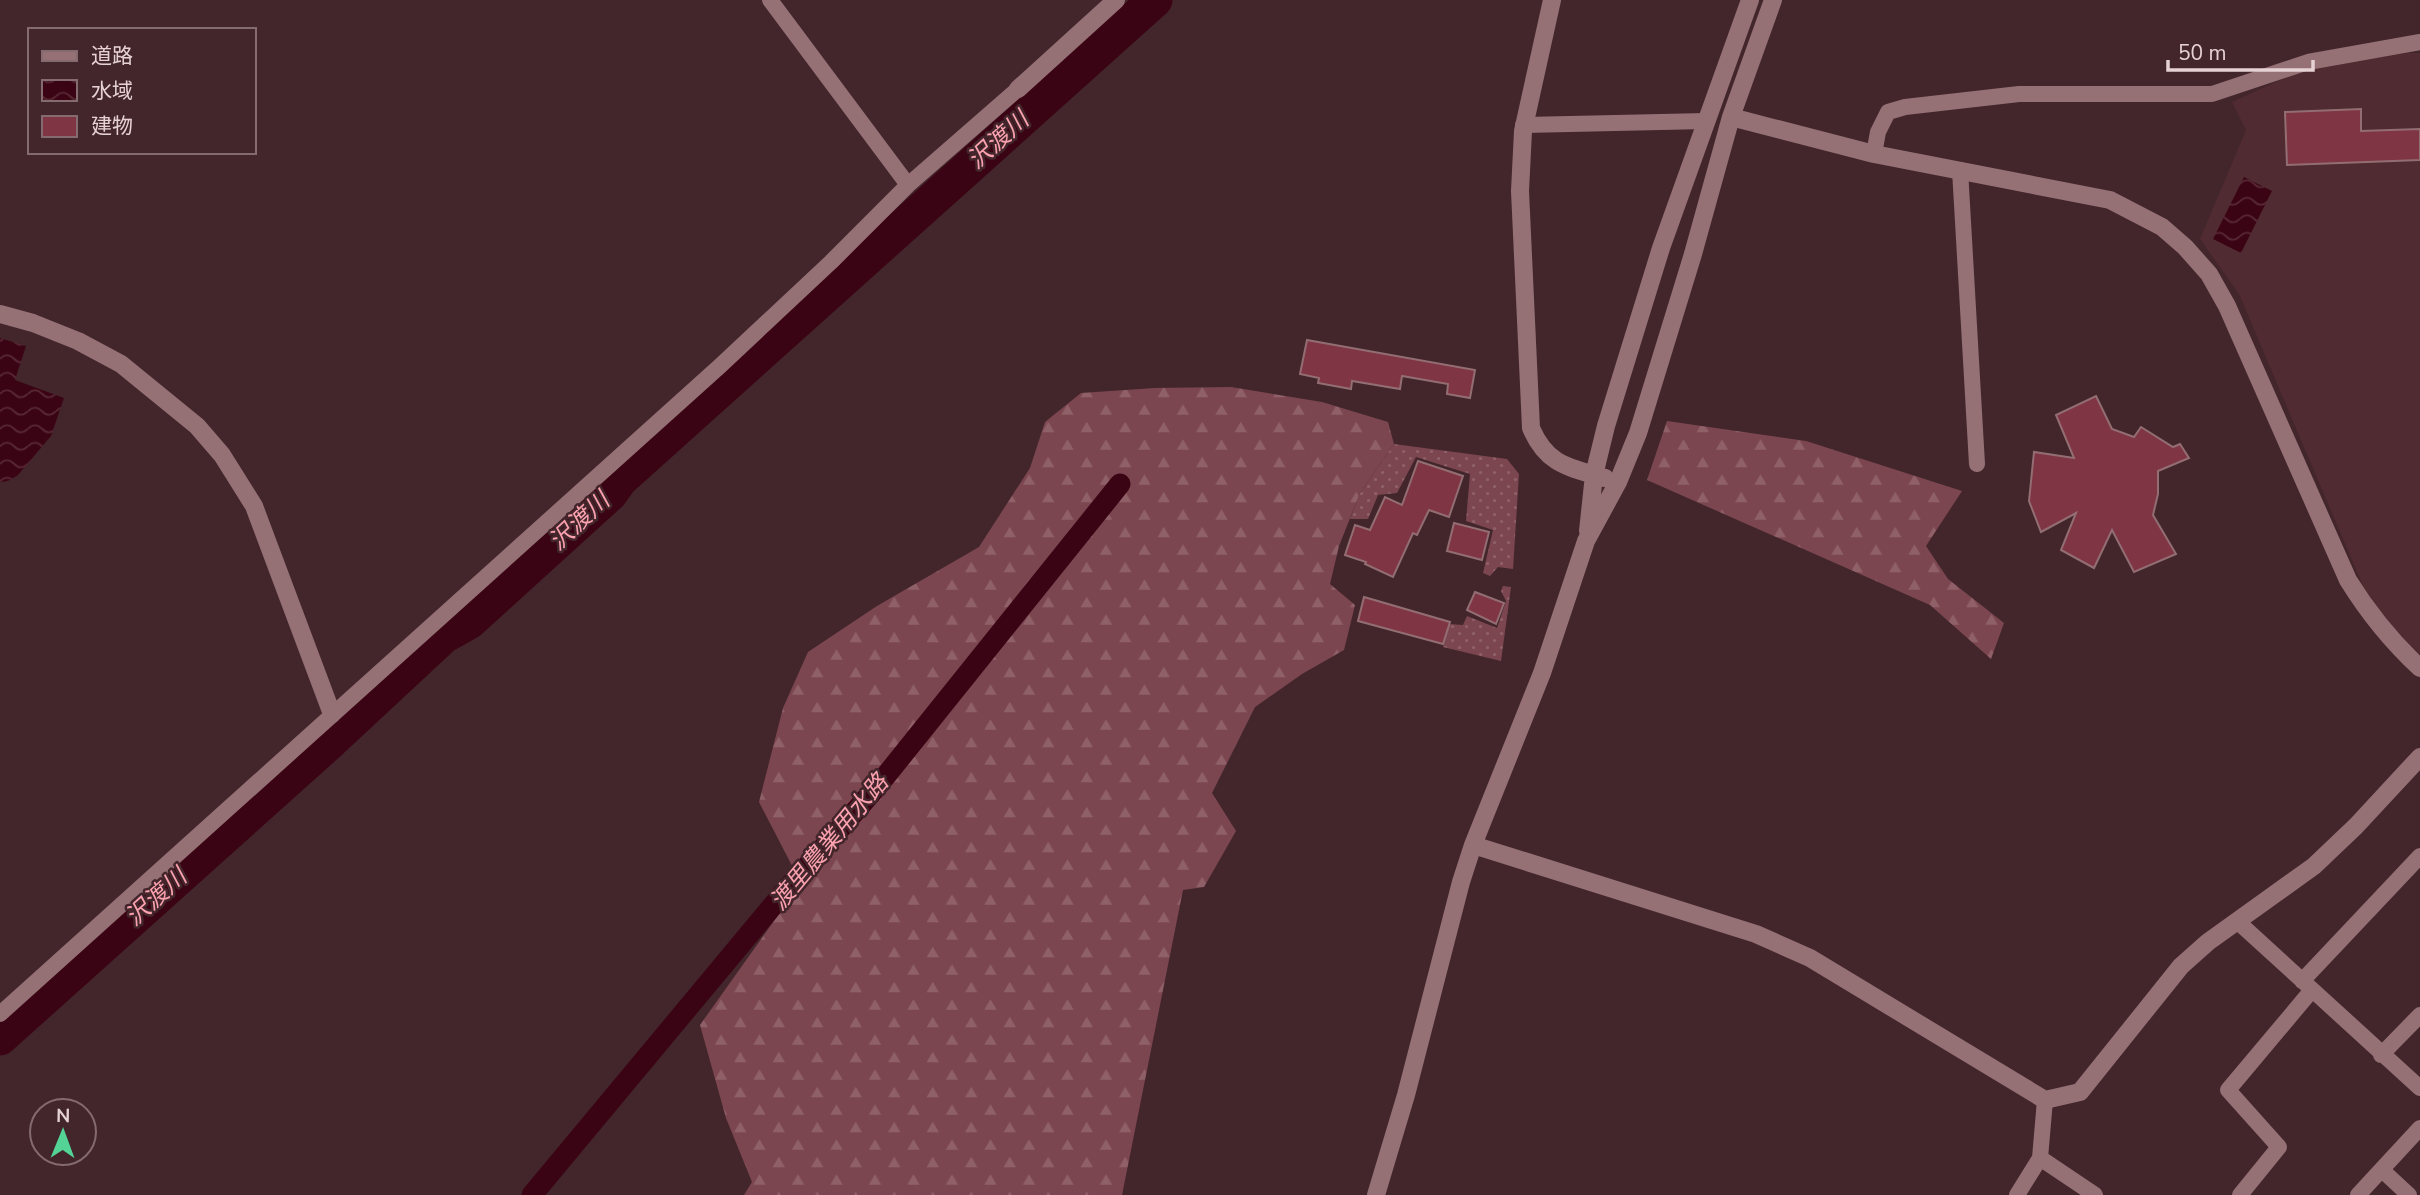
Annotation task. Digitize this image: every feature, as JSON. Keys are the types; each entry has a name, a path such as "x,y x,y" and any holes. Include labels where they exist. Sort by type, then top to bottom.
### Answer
{"street":[{"path":"770,0 908,185"},
{"path":"0,1014 719,366 831,262 908,185 1115,0"},
{"path":"1552,0 1523,125 1520,191 1531,428 1547,456 1564,465 1618,482"},
{"path":"1586,541 1594,475 1606,426 1661,247 1750,0"},
{"path":"1377,1195 1473,845 1542,674 1586,541 1618,482 1642,420 1693,254 1731,117 1773,0"},
{"path":"1874,154 1878,132 1888,112 1905,107 2019,93 2212,94 2308,62 2420,42"},
{"path":"1731,117 1874,154 2110,200 2162,227 2185,247 2209,274 2227,306 2348,580 2368,613 2420,668"},
{"path":"1523,125 1706,121"},
{"path":"1960,170 1977,464"},
{"path":"0,314 33,323 78,341 121,365 197,426 222,455 254,506 332,714"},
{"path":"1473,845 1756,934 1810,958 2045,1100 2080,1092 2180,966 2208,942 2314,866 2356,826 2420,757"},
{"path":"2240,1195 2279,1147 2228,1090 2307,986 2420,856"},
{"path":"2237,921 2420,1088"},
{"path":"2381,1055 2420,1015"},
{"path":"2017,1195 2040,1158 2045,1100"},
{"path":"2358,1195 2420,1128"},
{"path":"2040,1158 2095,1195"},
{"path":"2382,1170 2409,1195"}],"shaded area":[{"path":"2420,53 2420,654 2385,621 2363,586 2239,294 2200,239 2246,130 2232,102 2307,68"}],"green space":[{"path":"1231,387 1322,402 1388,422 1394,444 1360,493 1339,546 1330,584 1355,605 1344,650 1302,674 1255,707 1212,793 1236,831 1204,887 1183,890 1122,1195 744,1195 752,1182 726,1118 700,1025 801,883 759,802 783,708 808,652 877,606 979,547 1030,468 1045,422 1081,393"},
{"path":"1667,421 1806,441 1962,491 1926,546 1948,579 2004,623 1991,659 1930,605 1647,480"},
{"path":"1394,444 1507,459 1519,474 1513,569 1498,567 1490,576 1483,573 1493,530 1466,521 1470,474 1416,457 1397,493 1378,495 1368,519 1350,519 1360,493"},
{"path":"1503,586 1511,587 1501,661 1443,647 1449,624 1463,625 1467,616 1497,628 1506,601 1501,591"}],"water":[{"path":"2244,177 2272,191 2241,253 2213,239"},
{"path":"0,338 26,346 15,380 64,398 51,436 18,475 0,482"}],"building":[{"path":"2361,109 2361,131 2420,129 2420,160 2287,165 2285,112"},
{"path":"1307,340 1475,370 1470,398 1447,394 1448,384 1402,376 1400,389 1352,381 1351,389 1318,383 1319,378 1300,374"},
{"path":"2096,396 2112,429 2134,437 2141,427 2173,447 2180,444 2189,458 2158,471 2158,494 2153,515 2176,554 2134,572 2112,530 2094,568 2061,550 2076,513 2041,532 2029,501 2034,452 2074,458 2056,415"},
{"path":"1418,461 1463,476 1449,517 1429,510 1417,535 1413,533 1393,577 1365,564 1366,562 1345,555 1355,525 1370,530 1385,497 1402,505"},
{"path":"1454,523 1489,532 1482,560 1447,551"},
{"path":"1475,592 1504,603 1496,624 1467,610"},
{"path":"1364,597 1450,622 1443,644 1358,621"}],"waterway":[{"name":"沢渡川","path":"0,1038 329,743 444,636 469,622 610,494 620,480 1155,0"},
{"name":"渡里農業用水路","path":"532,1195 780,897 880,783 1120,484"}]}
